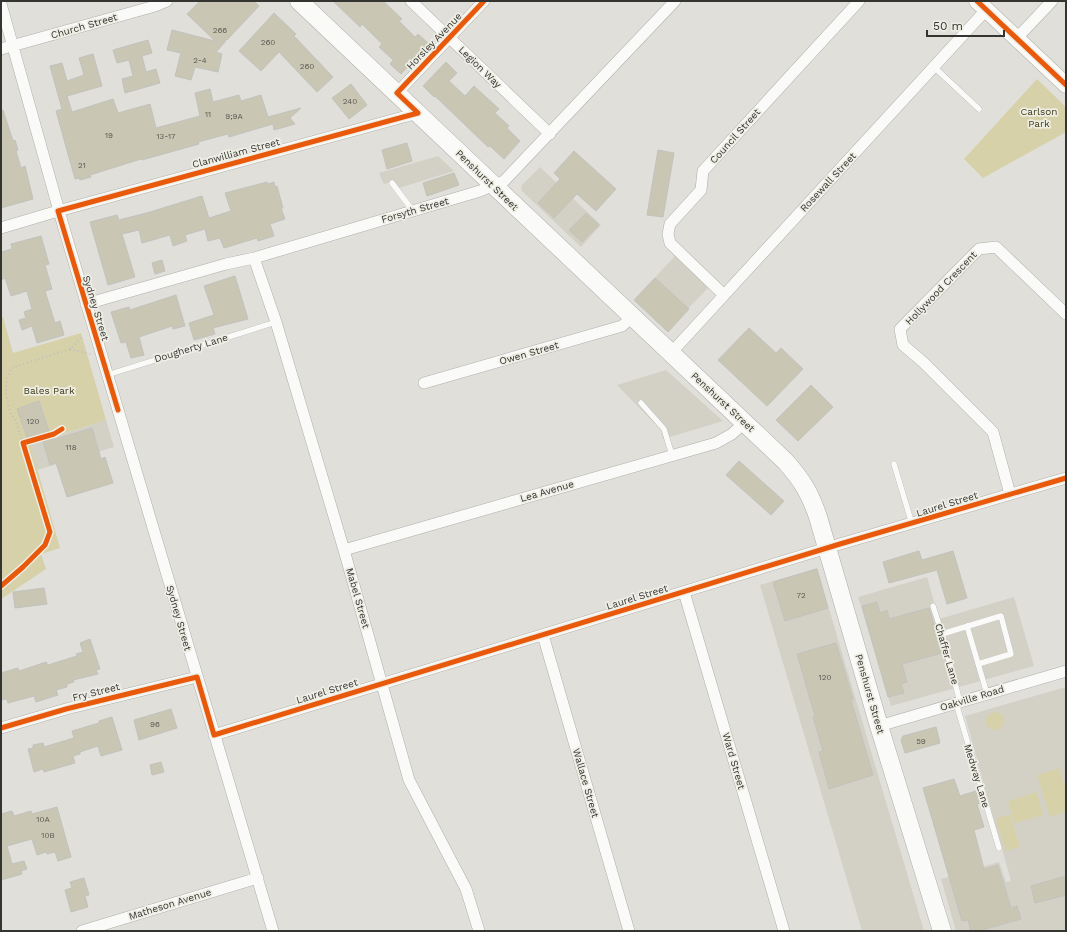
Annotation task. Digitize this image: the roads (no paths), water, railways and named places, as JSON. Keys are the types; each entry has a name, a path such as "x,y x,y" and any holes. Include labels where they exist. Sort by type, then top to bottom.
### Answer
{"main road":[{"name":"Penshurst Street","path":"299,1 785,461 806,486 818,517 879,726 942,931"}],"street":[{"name":"Church Street","path":"1,49 155,6 167,1"},
{"name":"Legion Way","path":"411,1 550,134"},
{"name":"Horsley Avenue","path":"397,93 484,1"},
{"name":"Forsyth Street","path":"86,304 226,264 254,258 480,191 504,181 675,1"},
{"name":"Council Street","path":"724,295 670,243 668,234 670,224 701,190 703,171 859,1"},
{"path":"1016,39 1052,1"},
{"name":"Sydney Street","path":"1,4 58,211 273,931"},
{"name":"Rosewall Street","path":"671,353 934,67 981,5"},
{"path":"981,5 1066,85"},
{"name":"Clanwilliam Street","path":"1,228 418,112"},
{"name":"Hollywood Crescent","path":"1010,494 993,432 923,362 903,345 900,329 979,249 996,247 1066,314"},
{"name":"Mabel Street","path":"254,258 276,322 344,550 409,780 466,889 479,931"},
{"name":"Owen Street","path":"424,383 622,326 632,317"},
{"name":"Lea Avenue","path":"344,550 716,442 732,434 744,422"},
{"name":"Laurel Street","path":"214,735 827,548 1066,478"},
{"name":"Ward Street","path":"684,592 784,931"},
{"name":"Wallace Street","path":"543,635 629,931"},
{"name":"Oakville Road","path":"879,726 1066,671"},
{"name":"Fry Street","path":"1,728 66,709 197,677"},
{"name":"Matheson Avenue","path":"82,931 258,878"}],"lane":[{"path":"934,67 979,109"},
{"path":"392,183 413,211"},
{"name":"Dougherty Lane","path":"107,375 276,322"},
{"path":"640,403 664,428 672,455"},
{"path":"894,464 912,524"},
{"name":"Chaffer Lane","path":"933,606 942,634 958,702"},
{"path":"942,634 1000,616 1011,654 978,664"},
{"path":"967,626 987,694"},
{"name":"Medway Lane","path":"958,702 999,848"}],"park label":[{"name":"Carlson Park","path":"1039,116"},
{"name":"Bales Park","path":"49,390"}]}
